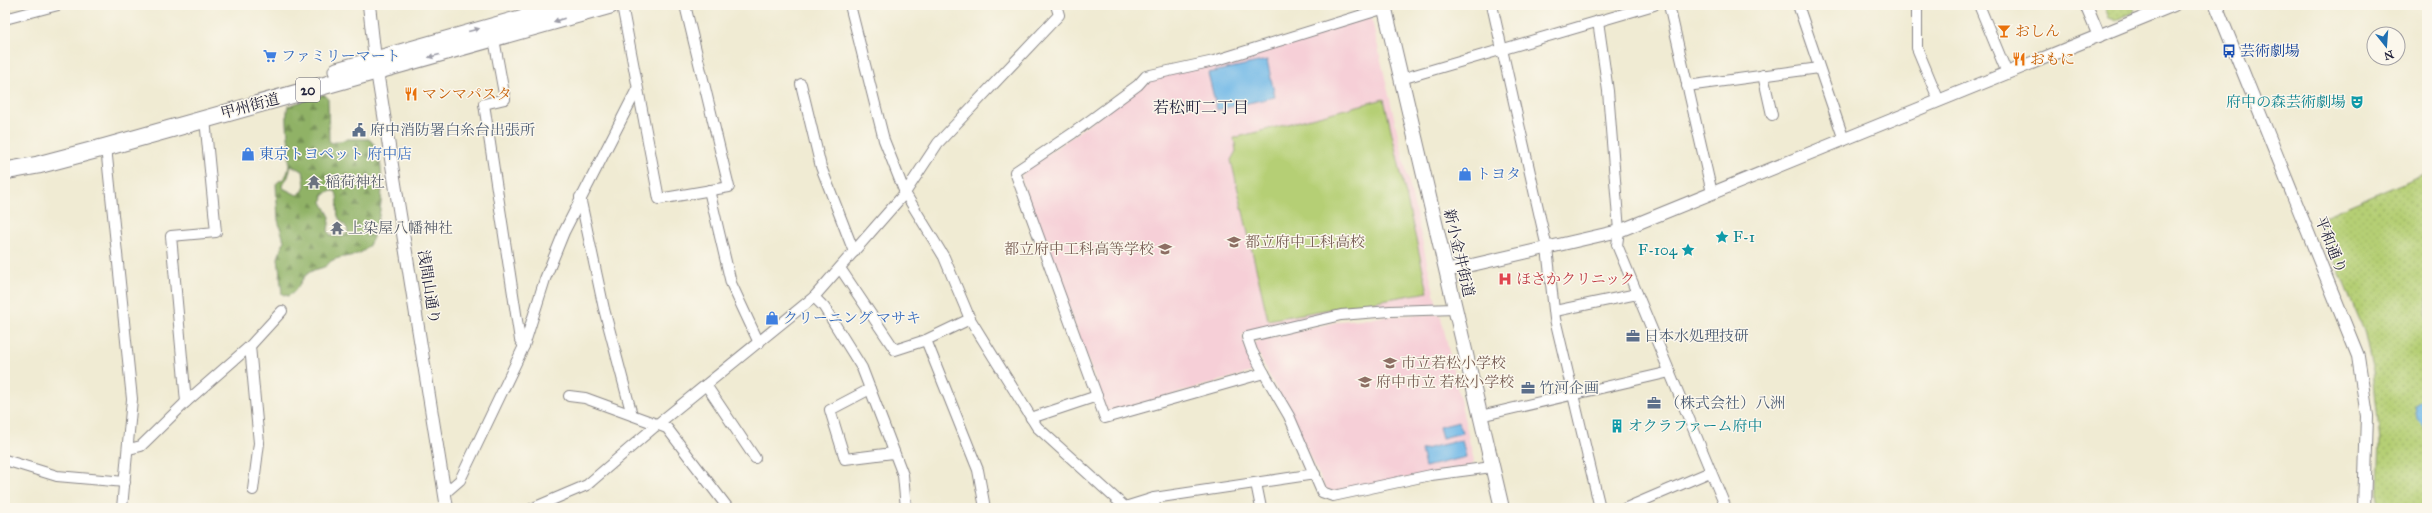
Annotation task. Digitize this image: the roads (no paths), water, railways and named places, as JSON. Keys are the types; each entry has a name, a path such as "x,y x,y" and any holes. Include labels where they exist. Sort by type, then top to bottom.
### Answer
{"highway":[{"name":"甲州街道","path":"5,171 38,165 205,119 569,5"},
{"name":"甲州街道","path":"5,161 104,139 377,65 494,39 610,5"}],"main road":[{"name":"新小金井街道","path":"1385,7 1502,508"}],"street":[{"path":"5,19 58,5"},
{"name":"浅間山通り","path":"369,5 377,65 447,508"},
{"path":"622,5 659,199 729,187 685,5"},
{"path":"850,5 884,140 905,193 944,256 970,319 1031,418 1045,436 1126,507 1256,483 1315,474"},
{"path":"533,508 587,485 658,423 759,343 814,297 905,193 938,143 1059,15 1056,5"},
{"path":"1492,5 1547,248 1555,311 1600,508"},
{"path":"1401,79 1654,5"},
{"path":"1669,5 1712,193"},
{"path":"1798,5 1844,140"},
{"path":"1917,5 1917,48 1939,101"},
{"path":"1979,5 2007,73"},
{"path":"2086,5 2099,36"},
{"path":"1446,271 1619,230 1844,140 2172,5"},
{"name":"平和通り","path":"2216,5 2358,356 2367,416 2364,508"},
{"path":"1264,373 1106,418 1015,172 1073,133 1138,85 1146,76 1214,61 1385,7"},
{"path":"1598,21 1608,91 1619,230 1617,244 1726,508"},
{"path":"494,39 505,98 484,104 520,340 524,346"},
{"path":"1687,86 1819,68"},
{"path":"1763,75 1772,115"},
{"path":"801,84 821,167 854,252"},
{"path":"445,493 460,480 524,346 544,279 580,197 637,89"},
{"path":"186,402 171,236 216,232 205,119"},
{"path":"106,147 132,399 126,482 122,508"},
{"path":"710,190 731,283 759,343"},
{"path":"580,197 604,309 632,415"},
{"path":"840,268 895,350 926,340 970,319"},
{"path":"1555,311 1637,294"},
{"path":"814,297 824,307 862,368 893,453 903,475 906,508"},
{"path":"1455,309 1390,310 1341,315 1247,337 1252,351 1289,416 1322,492 1333,496 1430,475 1492,467"},
{"path":"129,448 141,446 186,402 250,346 282,310"},
{"path":"926,340 978,470 985,508"},
{"path":"250,346 259,443 253,490"},
{"path":"1480,416 1670,372"},
{"path":"706,385 755,458"},
{"path":"870,389 830,410 845,459 893,453"},
{"path":"568,396 585,398 658,423 667,428 728,508"},
{"path":"1031,418 1097,396"},
{"path":"5,460 56,476 126,482"},
{"path":"1626,508 1710,472"},
{"path":"1256,483 1261,508"}],"water":[{"path":"1267,60 1275,97 1217,110 1208,73"},
{"path":"2427,395 2426,429 2417,420 2415,404"},
{"path":"1459,422 1462,433 1442,438 1439,427"},
{"path":"1462,440 1466,457 1425,467 1421,450"}],"place":[{"name":"おしん","path":"2004,31"},
{"name":"芸術劇場","path":"2229,51"},
{"name":"ファミリーマート","path":"270,56"},
{"name":"おもに","path":"2019,59"},
{"name":"マンマパスタ","path":"411,94"},
{"name":"府中の森芸術劇場","path":"2357,102"},
{"name":"府中消防署白糸台出張所","path":"359,130"},
{"name":"東京トヨペット 府中店","path":"248,154"},
{"name":"トヨタ","path":"1465,174"},
{"name":"稲荷神社","path":"314,182"},
{"name":"上染屋八幡神社","path":"337,228"},
{"name":"F-1","path":"1722,237"},
{"name":"都立府中工科高校","path":"1234,242"},
{"name":"都立府中工科高等学校","path":"1165,249"},
{"name":"F-104","path":"1688,250"},
{"name":"ほさかクリニック","path":"1505,279"},
{"name":"クリーニング マサキ","path":"772,318"},
{"name":"日本水処理技研","path":"1633,336"},
{"name":"市立若松小学校","path":"1390,363"},
{"name":"府中市立 若松小学校","path":"1365,382"},
{"name":"竹河企画","path":"1528,388"},
{"name":"（株式会社）八洲","path":"1654,403"},
{"name":"オクラファーム府中","path":"1617,426"}],"district":[{"name":"若松町二丁目","path":"1201,107"}]}
